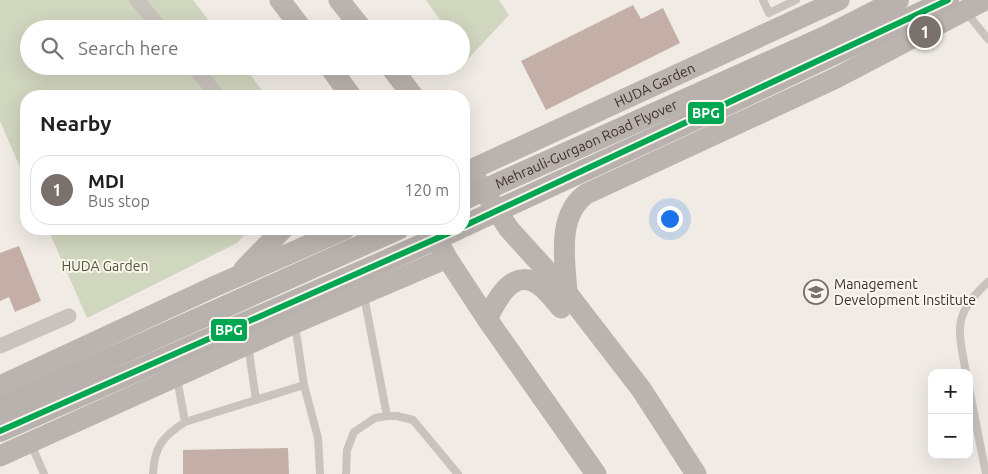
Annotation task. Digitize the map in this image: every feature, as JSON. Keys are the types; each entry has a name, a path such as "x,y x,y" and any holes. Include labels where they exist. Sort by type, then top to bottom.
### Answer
{"main road":[{"name":"Mehrauli-Gurgaon Road Flyover","path":"470,196 825,37 898,0"},
{"name":"Mehrauli-Gurgaon Road Flyover","path":"470,223 717,109 956,5"},
{"path":"0,408 385,235"},
{"path":"0,431 444,235"}],"street":[{"path":"137,0 154,20"},
{"path":"280,0 295,20"},
{"path":"339,0 355,20"},
{"name":"HUDA Garden","path":"470,166 577,121 836,0"},
{"path":"567,293 564,243 568,218 578,200 586,194 836,78 956,5 985,0"},
{"path":"200,75 213,90"},
{"path":"336,75 347,90"},
{"path":"397,75 409,90"},
{"path":"577,121 610,183"},
{"path":"470,173 510,228 567,293 641,390 696,474"},
{"path":"239,275 277,235"},
{"path":"0,386 239,275 332,235"},
{"path":"435,235 446,258 596,474"},
{"path":"316,242 343,302"},
{"path":"0,456 247,344 446,258"},
{"path":"487,318 503,290 513,282 524,280 535,282 544,289 597,350 641,390"},
{"path":"0,346 69,316"}],"lane":[{"path":"763,0 770,14 796,0"},
{"path":"956,5 988,39"},
{"path":"965,369 959,328 963,310 975,294 988,282"},
{"path":"363,294 387,416"},
{"path":"295,323 304,385 318,438 320,474"},
{"path":"247,344 256,400"},
{"path":"177,376 185,422"},
{"path":"153,474 154,461 160,443 170,431 185,422 304,385"},
{"path":"973,408 986,474"},
{"path":"346,474 347,450 354,432 375,418 387,416 397,416 413,420 458,474"},
{"path":"30,442 44,474"}],"green space":[{"path":"0,0 193,0 208,20 20,20 20,75 251,75 262,90 20,90 20,167 0,121"},
{"path":"426,0 499,0 509,15 470,57 470,20 440,20"},
{"name":"HUDA Garden","path":"51,235 244,235 237,243 87,318"}],"building":[{"path":"633,5 641,19 663,8 680,43 546,110 521,61"},
{"path":"19,246 41,301 15,312 9,297 0,301 0,253"},
{"path":"288,448 289,474 183,474 183,450"}],"transit line":[{"name":"BPG","path":"470,223 948,0"},
{"name":"BPG","path":"0,431 444,235"}],"place":[{"name":"MDI","path":"925,32"},
{"name":"Management Development Institute","path":"816,292"}]}
